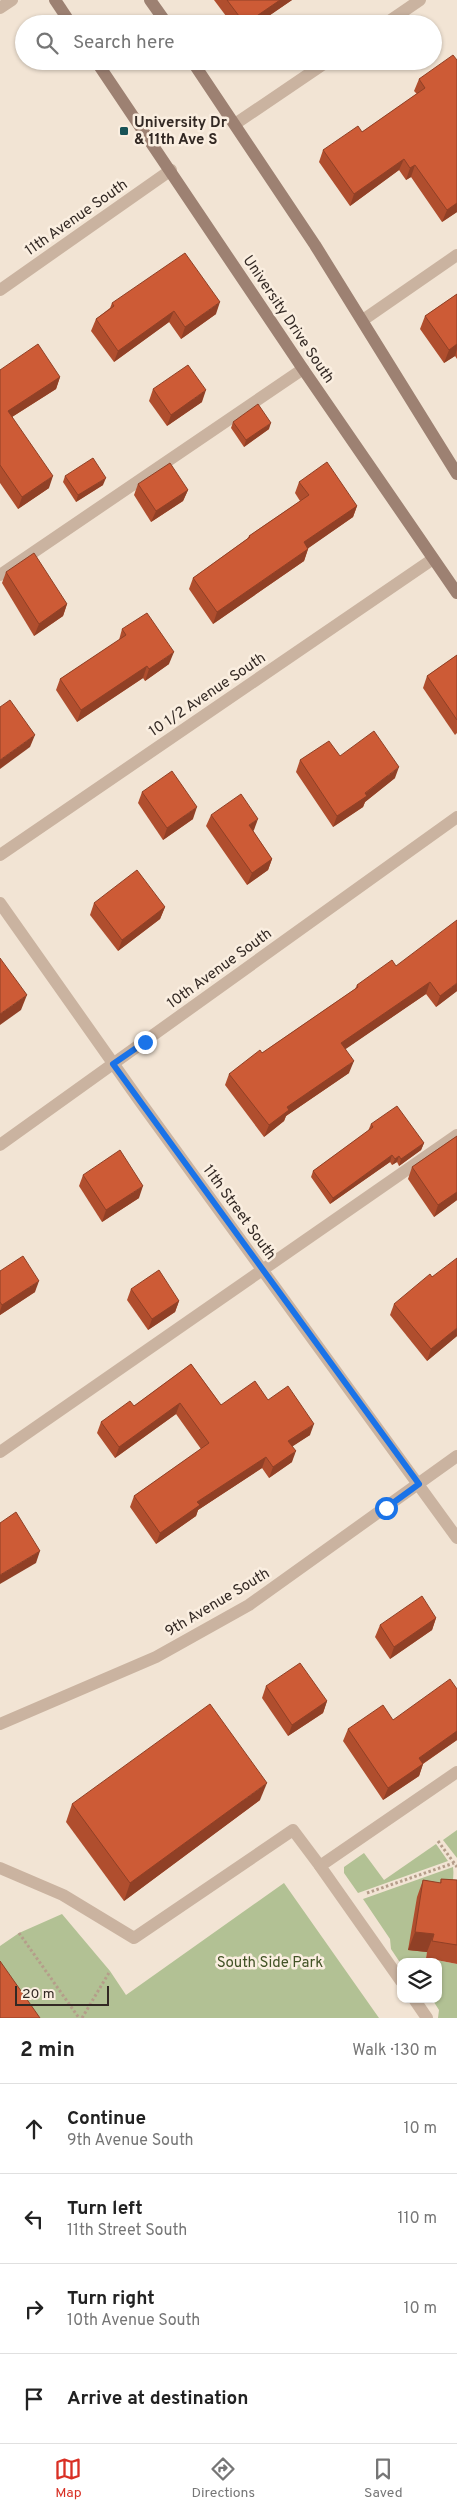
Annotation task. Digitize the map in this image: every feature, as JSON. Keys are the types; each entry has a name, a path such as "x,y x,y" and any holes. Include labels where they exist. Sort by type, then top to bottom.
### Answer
{"main road":[{"path":"54,0 65,15"},
{"path":"150,0 160,15"},
{"name":"University Drive South","path":"102,70 303,369 457,593"},
{"path":"198,70 363,320 457,474"}],"street":[{"path":"0,8 12,0"},
{"path":"398,15 420,0"},
{"path":"235,124 315,70"},
{"name":"11th Avenue South","path":"0,290 171,170"},
{"path":"363,320 457,255"},
{"path":"0,575 303,369"},
{"name":"10 1/2 Avenue South","path":"0,855 433,559"},
{"name":"10th Avenue South","path":"0,1145 457,817"},
{"name":"11th Street South","path":"0,903 113,1064 457,1538"},
{"path":"0,1452 457,1135"},
{"name":"9th Avenue South","path":"0,1724 156,1657 249,1605 457,1456"},
{"path":"320,1866 457,1772"},
{"path":"0,1868 63,1895 134,1938 293,1830 397,1975"},
{"path":"417,2003 427,2018"}],"path":[{"path":"438,1841 457,1867"},
{"path":"366,1894 454,1863"},
{"path":"19,1933 80,2018 110,1971"}],"green space":[{"path":"457,1830 457,1858 443,1840"},
{"path":"436,1844 448,1861 358,1893 344,1873 344,1867 364,1853 384,1880"},
{"path":"453,1867 453,1878 448,1901 426,1958 397,1958 391,1949 390,1939 363,1899"},
{"name":"South Side Park","path":"284,1883 379,2018 30,2018 0,1975 0,1946 19,1933 62,1914 110,1971 126,1995"},
{"path":"442,1961 457,1964 457,2018 438,2018 439,2010 435,2003 442,2003"}],"building":[{"path":"227,0 280,0 258,15 238,15"},
{"path":"453,55 457,60 457,203 447,210 415,165 410,168 404,159 354,194 323,150 358,126 362,132 425,88 419,79 432,70 442,70 442,63"},
{"path":"185,253 220,302 185,327 174,311 118,351 96,319 114,306 112,303"},
{"path":"457,294 457,344 449,350 425,316"},
{"path":"38,344 60,377 8,411 53,476 22,497 0,465 0,370"},
{"path":"188,365 206,390 171,415 153,389"},
{"path":"258,404 271,423 246,440 233,422"},
{"path":"93,458 106,478 78,495 65,476"},
{"path":"327,462 357,506 304,542 308,549 217,612 193,578 249,536 309,495 299,482"},
{"path":"170,463 188,490 156,511 138,484"},
{"path":"34,553 67,604 39,624 6,572"},
{"path":"147,613 174,652 149,669 147,666 81,710 60,679 126,635 122,629"},
{"path":"457,655 457,720 427,676"},
{"path":"10,700 35,735 0,760 0,707"},
{"path":"374,731 399,767 365,793 367,796 337,816 300,760 329,741 340,756"},
{"path":"172,771 197,807 167,828 142,792"},
{"path":"241,794 258,819 249,825 272,859 252,873 211,815"},
{"path":"137,870 165,907 122,940 94,903"},
{"path":"457,920 457,983 440,996 430,982 341,1043 354,1061 287,1107 289,1110 269,1125 229,1074 260,1050 262,1053 358,987 357,985 392,960 396,966"},
{"path":"0,958 27,995 0,1014"},
{"path":"397,1106 424,1143 401,1159 399,1156 395,1159 392,1155 333,1198 313,1171 373,1127 371,1124"},
{"path":"457,1136 457,1192 438,1205 412,1167"},
{"path":"120,1150 143,1186 106,1210 83,1175"},
{"path":"23,1256 39,1281 2,1305 0,1302 0,1271"},
{"path":"457,1258 457,1328 431,1349 394,1304 430,1274 432,1277"},
{"path":"159,1270 179,1301 152,1319 131,1289"},
{"path":"191,1364 221,1405 255,1381 268,1400 288,1386 314,1424 288,1441 296,1451 273,1467 266,1457 197,1502 200,1505 160,1533 134,1496 209,1443 180,1403 119,1447 101,1422 130,1401 134,1406"},
{"path":"16,1512 40,1551 0,1575 0,1523"},
{"path":"422,1596 436,1618 394,1647 380,1625"},
{"path":"300,1663 327,1701 292,1725 266,1686"},
{"path":"450,1679 457,1689 457,1731 419,1758 423,1764 388,1788 348,1729 383,1705 393,1720"},
{"path":"210,1704 267,1783 130,1883 72,1804"},
{"path":"441,1879 457,1880 457,1945 432,1941 434,1934 415,1932 423,1880 441,1883"},
{"path":"0,1961 40,2018 0,2018"}],"place":[{"name":"University Dr & 11th Ave S","path":"124,131"}],"route":[{"path":"145,1042 113,1064 419,1484 386,1508"}]}
